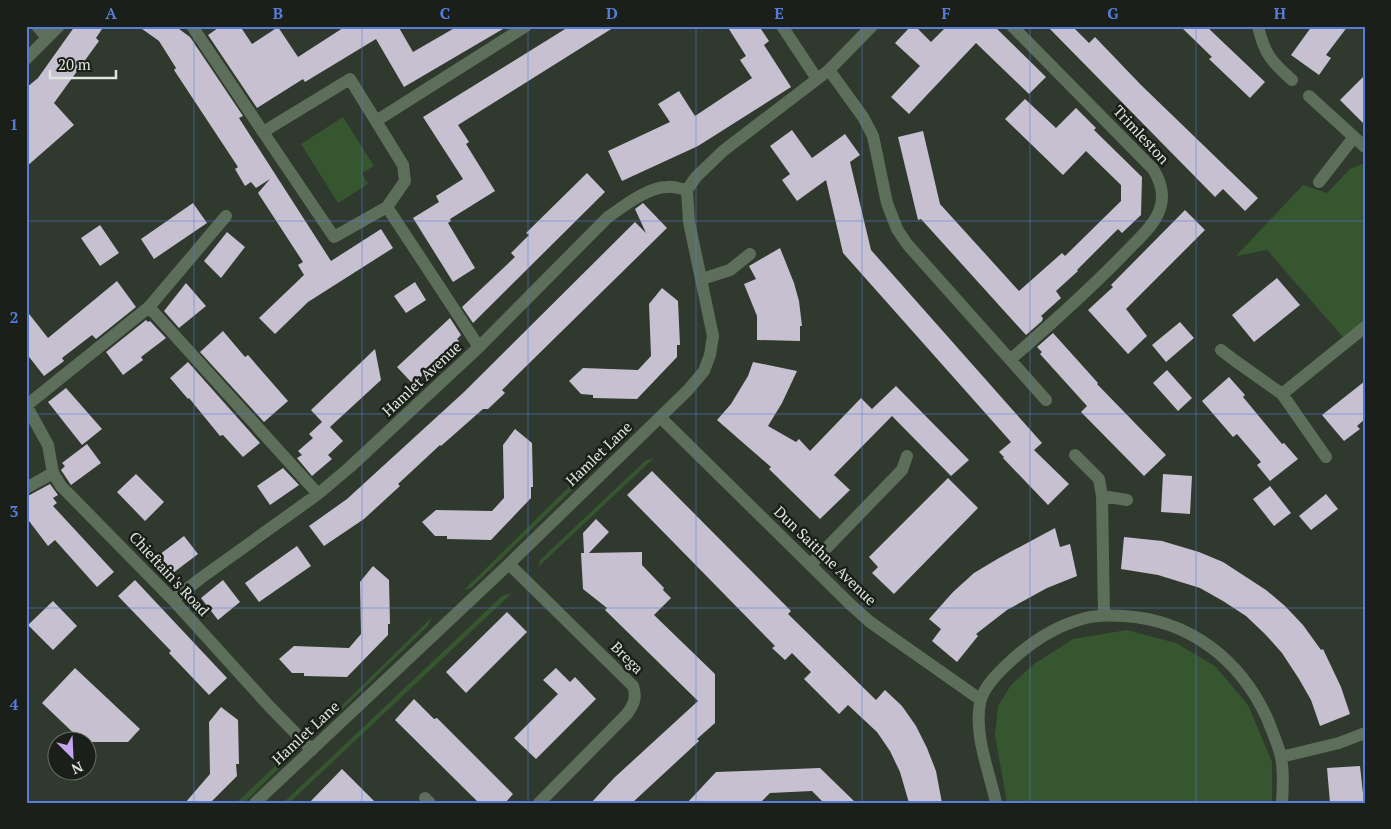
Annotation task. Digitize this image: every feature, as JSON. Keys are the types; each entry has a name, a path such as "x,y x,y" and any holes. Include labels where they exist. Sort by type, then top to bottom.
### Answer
{"street":[{"path":"37,26 47,38"},
{"path":"26,59 59,26"},
{"path":"192,26 263,132 334,237 388,207 406,181 404,165 350,79 263,132"},
{"path":"376,121 526,26"},
{"path":"782,26 817,79"},
{"path":"687,190 696,177 723,152 841,60 872,26"},
{"name":"Trimleston","path":"1011,359 1088,291 1143,234 1156,217 1161,205 1162,189 1159,177 1153,169 1012,26"},
{"path":"1258,26 1263,44 1272,61 1292,80"},
{"path":"829,70 863,117 872,136 887,203 897,229 907,244 1046,400"},
{"path":"1309,96 1365,147"},
{"path":"1319,182 1354,137"},
{"name":"Hamlet Avenue","path":"173,600 318,494 350,467 479,348 608,216 628,202 654,190 667,186 687,190"},
{"name":"Hamlet Lane","path":"255,803 661,418 704,371 710,355 713,336 689,222 687,190"},
{"path":"388,207 479,348"},
{"path":"26,405 149,307 226,216"},
{"path":"702,279 730,270 750,254"},
{"path":"149,307 318,494"},
{"path":"1282,394 1365,327"},
{"path":"1222,350 1282,394 1326,458"},
{"name":"Chieftain's Road","path":"26,405 48,445 53,473 61,486 173,600 262,699 312,750"},
{"name":"Dun Saithne Avenue","path":"661,418 870,622 980,700"},
{"path":"1075,455 1099,480 1102,496 1104,616"},
{"path":"810,565 902,470 907,456"},
{"path":"26,488 53,473"},
{"path":"1102,496 1127,500"},
{"name":"Brega","path":"508,564 634,686 636,697 627,714 539,803"},
{"path":"996,803 979,732 980,700 1004,668 1023,650 1051,632 1080,619 1104,616 1144,617 1169,624 1195,636 1218,652 1240,675 1260,704 1274,735 1281,757 1282,803"},
{"path":"1281,757 1339,744 1365,733"}],"green space":[{"path":"343,117 374,166 362,173 368,184 338,203 301,144"},
{"path":"1362,164 1365,166 1365,320 1343,337 1267,250 1236,256 1303,185 1327,193 1350,169"},
{"path":"654,458 538,567 540,560 645,461"},
{"path":"578,478 575,487 471,588 464,590"},
{"path":"512,593 289,803 283,803 502,596"},
{"path":"432,617 428,626 325,726 318,729"},
{"path":"1127,630 1176,643 1215,666 1248,705 1272,762 1272,803 1007,803 995,735 998,706 1011,685 1034,664 1073,639"},
{"path":"287,755 280,767 244,803 236,803"}],"building":[{"path":"75,26 104,26 96,38 99,41 54,103 74,125 26,167 26,88 38,78"},
{"path":"138,26 175,26 190,37 243,116 239,118 331,261 381,229 393,248 308,302 275,334 259,318 304,275 298,265 303,262 258,193 270,179 256,188 251,182 245,186 235,169 238,167 174,70 176,68 159,41"},
{"path":"221,26 240,26 252,44 278,27 298,57 346,26 398,26 413,52 458,26 508,26 404,87 376,39 305,82 303,79 257,108 208,35"},
{"path":"570,26 616,26 458,125 469,142 466,144 495,191 450,219 451,221 448,223 475,268 453,282 413,218 439,202 436,196 463,179 423,117"},
{"path":"727,26 759,26 769,41 764,45 791,87 698,146 622,181 608,151 670,122 658,104 679,91 695,116 752,78 740,60 746,56"},
{"path":"911,26 915,26 931,42 947,26 994,26 1046,77 1029,94 976,43 909,114 891,97 920,66 895,43"},
{"path":"1047,26 1072,26 1089,43 1095,37 1141,85 1258,198 1245,211 1223,189 1215,197"},
{"path":"1180,26 1206,26 1265,82 1250,98 1209,59 1212,57"},
{"path":"1312,26 1348,26 1326,55 1331,58 1319,75 1291,55"},
{"path":"1365,75 1365,125 1340,100"},
{"path":"1025,99 1056,128 1076,108 1096,128 1094,130 1142,177 1141,215 1122,233 1118,229 1056,291 1061,298 1041,316 1043,318 1042,321 1026,335 921,219 918,220 898,137 923,131 940,204 1019,291 1062,253 1065,256 1121,201 1121,185 1086,151 1063,175 1005,119"},
{"path":"792,130 812,158 845,134 860,155 850,162 871,250 1042,443 1034,450 1069,484 1048,505 999,452 1011,442 843,253 826,180 797,201 782,180 790,174 770,146"},
{"path":"587,173 605,192 473,323 462,307 515,257 511,253 529,235 526,233"},
{"path":"193,203 207,223 154,259 141,239"},
{"path":"643,203 667,228 502,390 505,393 488,409 483,409 440,445 364,519 324,546 309,526 347,499 464,392 635,222 646,233 635,209"},
{"path":"1185,210 1205,230 1126,309 1147,336 1128,354 1088,310 1113,287 1111,285"},
{"path":"100,225 119,253 100,266 81,238"},
{"path":"227,232 245,247 221,278 204,261"},
{"path":"780,248 799,301 802,326 800,326 800,341 757,340 757,316 744,284 756,279 749,266"},
{"path":"1277,278 1300,305 1254,342 1232,315"},
{"path":"117,281 136,307 96,339 92,335 62,358 64,361 44,376 26,353 26,310 48,338"},
{"path":"415,282 426,300 406,313 394,296"},
{"path":"186,283 206,306 179,328 164,311"},
{"path":"662,288 678,301 680,345 677,345 677,357 637,399 593,398 593,395 581,394 569,381 583,368 638,370 651,356 649,304"},
{"path":"450,318 461,335 457,339 459,341 413,384 397,367"},
{"path":"146,320 150,321 166,338 141,357 143,360 123,375 106,352"},
{"path":"1180,322 1194,338 1166,362 1152,345"},
{"path":"223,331 245,357 248,355 288,401 264,422 200,352"},
{"path":"1053,333 1097,384 1166,455 1144,476 1081,412 1087,406 1040,354 1042,352 1037,347"},
{"path":"375,349 381,380 330,427 343,441 328,455 332,459 312,476 297,458 302,455 298,451 313,438 309,434 322,422 311,410"},
{"path":"188,362 260,443 243,457 223,435 220,436 170,378"},
{"path":"753,362 797,371 782,403 768,426 796,442 799,439 810,451 861,398 872,409 896,386 969,460 951,476 892,416 834,475 850,490 820,519 769,469 771,467 717,420 731,404 748,376"},
{"path":"1167,370 1192,398 1178,411 1153,383"},
{"path":"1229,377 1282,444 1284,443 1298,459 1270,481 1257,465 1261,462 1237,434 1233,437 1202,401"},
{"path":"1365,381 1365,419 1357,426 1360,429 1344,441 1322,415"},
{"path":"66,388 102,429 82,445 48,402"},
{"path":"515,429 532,443 533,487 531,487 531,498 491,540 447,539 447,536 435,536 422,522 436,510 492,511 504,498 503,445"},
{"path":"87,444 101,463 71,485 61,470 65,466 62,463"},
{"path":"283,468 299,485 270,505 257,486"},
{"path":"652,471 791,611 788,614 876,700 885,690 902,706 916,726 927,748 936,771 942,803 909,803 900,772 890,751 877,732 848,705 839,714 804,679 811,672 792,653 785,660 772,648 775,646 627,495"},
{"path":"136,474 164,502 145,521 117,492"},
{"path":"1163,474 1192,476 1190,514 1161,512"},
{"path":"948,478 978,508 894,594 872,573 878,567 869,557"},
{"path":"50,484 58,495 53,498 57,503 53,506 114,572 97,587 55,540 48,546 26,517 26,497"},
{"path":"1270,486 1291,513 1274,526 1253,499"},
{"path":"1326,494 1338,509 1311,530 1299,516"},
{"path":"596,519 609,532 589,553 642,552 642,565 671,598 654,615 715,674 715,723 697,739 699,741 632,803 591,803 614,778 698,701 605,610 607,608 583,589 581,553 584,553 583,533"},
{"path":"1055,528 1060,547 1070,544 1077,576 1047,588 1007,610 976,634 978,636 957,662 932,641 941,629 929,619 953,592 974,573"},
{"path":"184,536 198,554 173,573 159,555"},
{"path":"1124,537 1162,541 1199,552 1223,562 1266,590 1285,606 1303,625 1321,650 1323,649 1341,687 1350,714 1320,726 1311,700 1299,679 1282,653 1265,634 1246,616 1200,588 1158,575 1121,569"},
{"path":"297,546 311,566 259,602 245,583"},
{"path":"373,566 389,580 390,624 388,624 388,635 347,677 304,676 304,673 292,673 279,659 294,646 349,648 361,634 360,582"},
{"path":"135,580 227,678 209,695 169,653 171,651 118,596"},
{"path":"223,580 240,602 218,620 201,598"},
{"path":"53,601 77,626 53,650 28,625"},
{"path":"507,612 527,632 466,693 446,672"},
{"path":"75,668 140,729 128,742 98,742 98,732 72,732 42,703"},
{"path":"556,668 570,682 575,677 596,699 536,759 514,738 558,694 543,680"},
{"path":"414,699 434,719 437,718 513,794 505,803 479,803 395,720"},
{"path":"221,707 238,720 239,764 236,764 237,776 210,803 185,803 210,774 209,722"},
{"path":"1360,766 1364,803 1330,803 1327,768"},
{"path":"820,768 856,803 824,803 812,791 770,793 760,803 687,803 716,772"},
{"path":"342,769 376,803 309,803"}]}
